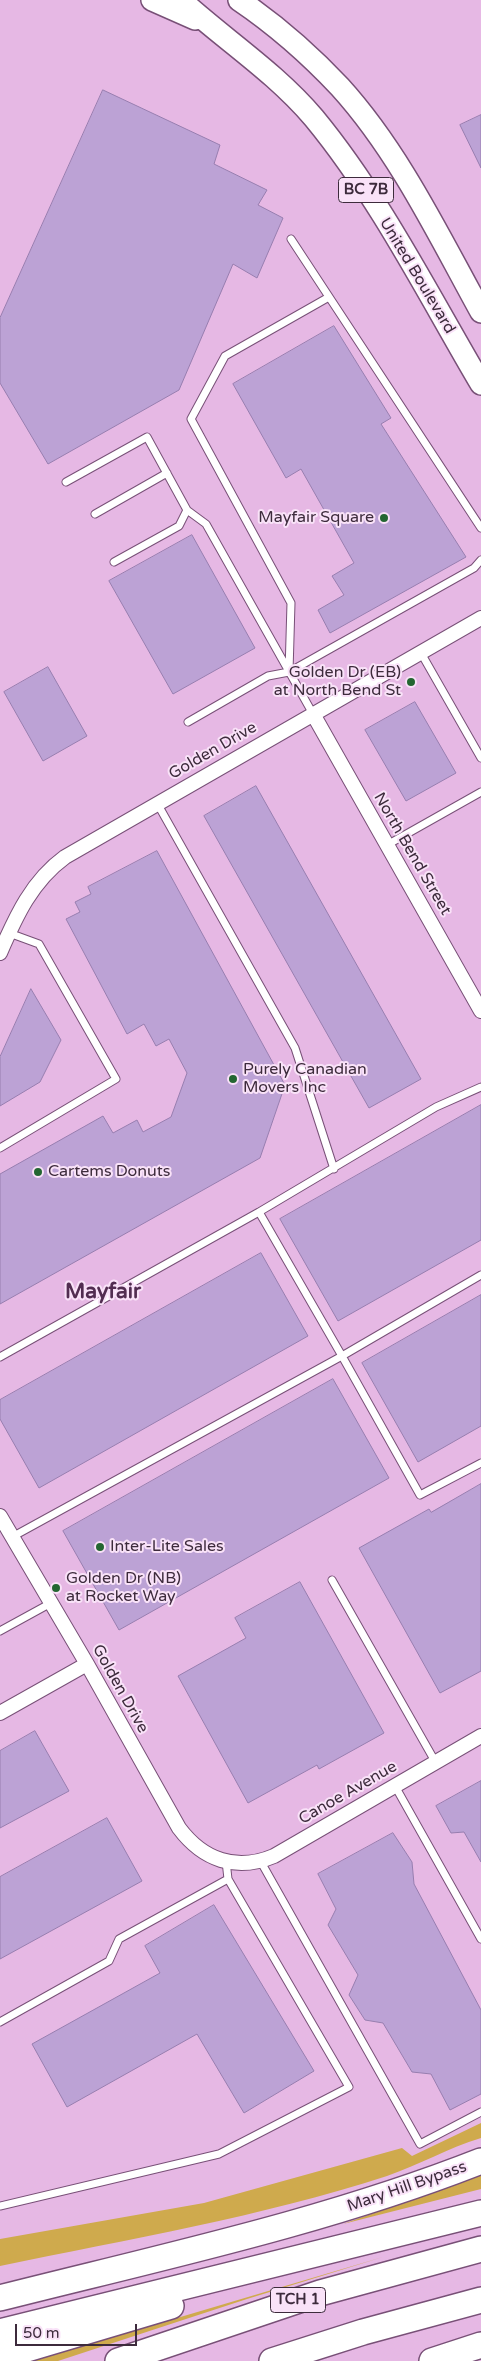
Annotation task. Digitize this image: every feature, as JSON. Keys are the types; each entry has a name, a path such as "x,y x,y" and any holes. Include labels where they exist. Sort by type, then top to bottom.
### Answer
{"highway":[{"name":"Mary Hill Bypass","path":"333,2212 416,2186 481,2161"},
{"path":"0,2281 333,2212"},
{"path":"0,2298 333,2212"},
{"path":"0,2332 481,2213"},
{"path":"0,2357 121,2322 400,2234"},
{"name":"TCH 1","path":"118,2361 320,2293 481,2249"},
{"path":"272,2361 363,2332 481,2300"},
{"path":"300,2361 363,2332"},
{"path":"432,2361 481,2345"}],"main road":[{"path":"152,0 211,27"},
{"name":"United Boulevard","path":"181,0 211,27 247,52 313,118 357,175 481,384"},
{"name":"BC 7B","path":"239,0 270,21 304,50 341,88 372,128 429,220 481,312"}],"street":[{"name":"Golden Drive","path":"0,953 28,896 52,866 79,847 481,618"},
{"name":"North Bend Street","path":"313,714 481,1011"},
{"name":"Golden Drive","path":"0,1516 87,1664 178,1828 197,1849 207,1855 226,1861"},
{"path":"0,1713 87,1664"},
{"name":"Canoe Avenue","path":"226,1861 238,1863 261,1862 282,1852 481,1736"}],"lane":[{"path":"291,239 481,528"},
{"path":"289,672 291,603 191,419 225,356 329,297"},
{"path":"66,482 147,436 187,510 206,524 313,714"},
{"path":"95,514 167,473"},
{"path":"114,562 178,526 187,510"},
{"path":"188,722 268,676 289,672 474,568 481,560"},
{"path":"421,653 481,758"},
{"path":"387,845 481,792"},
{"path":"158,803 295,1048 334,1169"},
{"path":"0,1148 116,1079 39,944 9,933"},
{"path":"0,1356 259,1212 436,1107 481,1087"},
{"path":"259,1212 420,1495 481,1462"},
{"path":"12,1537 342,1356 481,1276"},
{"path":"332,1580 436,1762"},
{"path":"0,1632 51,1603"},
{"path":"395,1786 481,1939"},
{"path":"0,2206 219,2154 348,2087 228,1878 226,1861"},
{"path":"261,1862 420,2144 481,2112"},
{"path":"0,2022 109,1961 119,1939 228,1878"}],"shaded area":[{"path":"481,2123 481,2138 399,2172 339,2191 292,2204 195,2226 0,2266 0,2239 204,2203 402,2148 412,2156"},
{"path":"481,2175 481,2189 343,2224"},
{"path":"383,2257 58,2361 32,2361"}],"building":[{"path":"103,90 220,145 214,164 267,190 258,205 283,218 257,278 233,264 179,390 48,464 0,383 0,318"},
{"path":"481,115 481,168 460,125"},
{"name":"Mayfair Square","path":"334,326 391,418 381,424 466,557 330,633 318,610 344,595 332,576 354,563 301,469 286,478 233,384"},
{"path":"192,535 255,648 173,694 109,581"},
{"path":"48,667 87,736 43,761 4,692"},
{"path":"415,702 456,773 406,801 365,730"},
{"path":"256,786 421,1079 369,1108 204,816"},
{"name":"Purely Canadian Movers Inc","path":"157,851 285,1085 260,1158 0,1304 0,1174 103,1116 113,1133 137,1120 143,1132 171,1117 187,1073 169,1039 156,1046 144,1024 127,1034 66,919 80,912 75,902 91,894 88,887"},
{"path":"31,989 61,1040 40,1082 0,1106 0,1057"},
{"path":"481,1105 481,1240 338,1321 280,1219"},
{"path":"261,1253 308,1336 39,1488 0,1419 0,1400"},
{"path":"481,1295 481,1426 418,1462 362,1363"},
{"path":"333,1379 389,1478 119,1630 63,1531"},
{"path":"481,1484 481,1671 440,1693 359,1548 429,1509 431,1512"},
{"path":"300,1582 384,1733 319,1769 317,1765 248,1803 178,1676 246,1638 235,1618"},
{"path":"35,1731 69,1791 0,1828 0,1751"},
{"path":"481,1781 481,1862 464,1832 451,1833 436,1806"},
{"path":"107,1818 142,1881 0,1959 0,1877"},
{"path":"393,1833 412,1862 414,1884 481,2010 481,2094 450,2110 431,2074 412,2072 383,2023 365,2020 349,1995 358,1975 328,1925 336,1909 318,1874"},
{"path":"214,1905 314,2071 244,2113 197,2034 67,2107 32,2044 160,1973 145,1946"}],"place":[{"name":"Mayfair Square","path":"384,518"},
{"name":"Golden Dr (EB) at North Bend St","path":"411,682"},
{"name":"Purely Canadian Movers Inc","path":"233,1079"},
{"name":"Cartems Donuts","path":"38,1172"},
{"name":"Inter-Lite Sales","path":"100,1547"},
{"name":"Golden Dr (NB) at Rocket Way","path":"56,1588"}],"district":[{"name":"Mayfair","path":"103,1292"}]}
